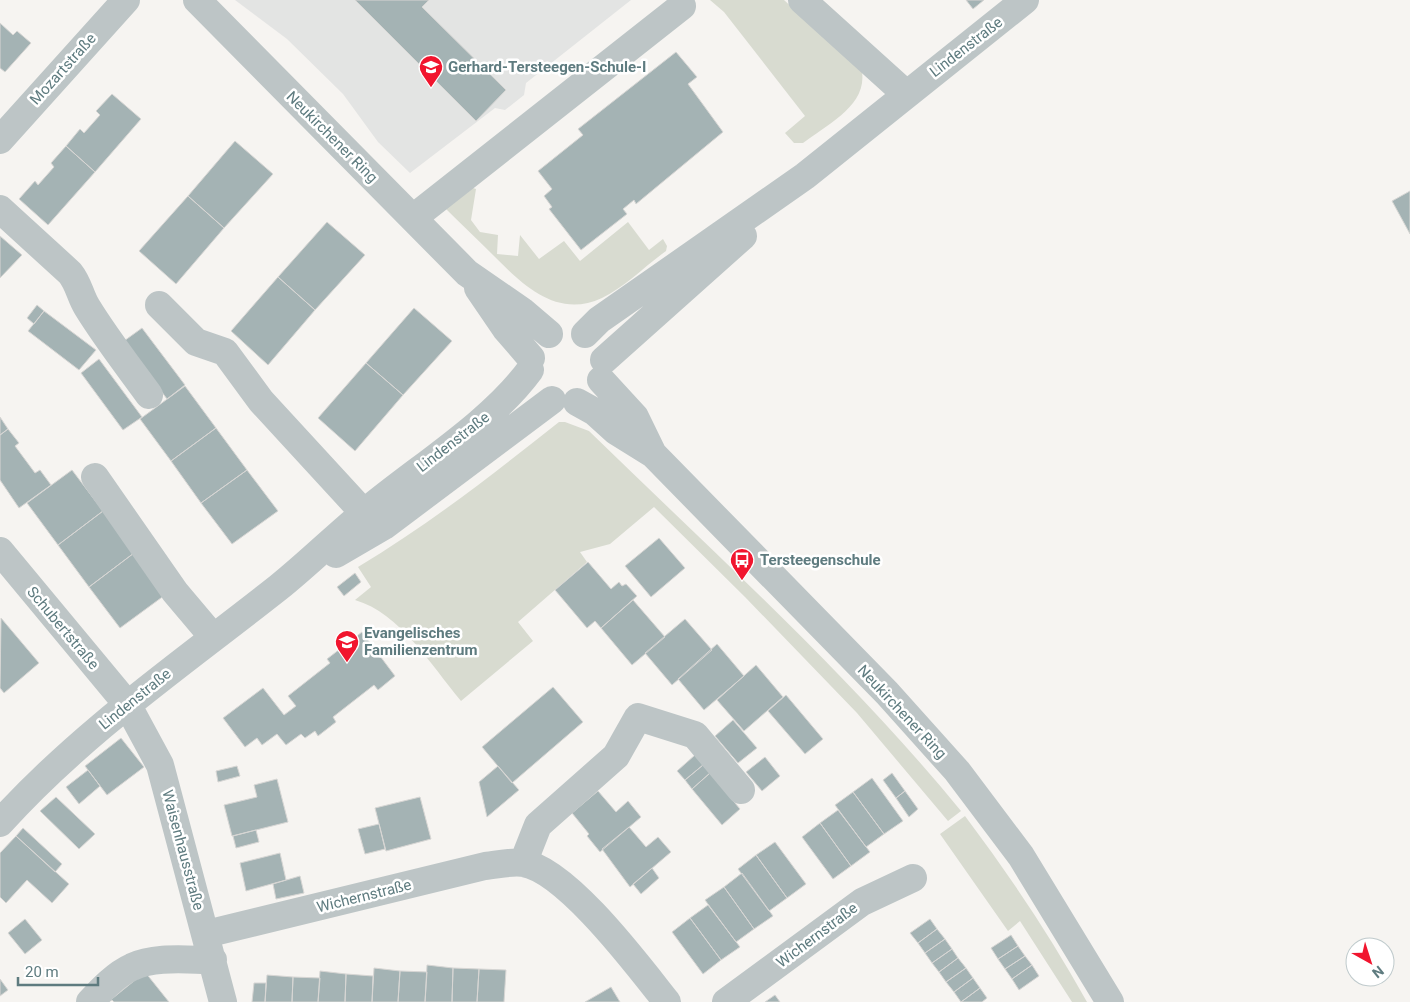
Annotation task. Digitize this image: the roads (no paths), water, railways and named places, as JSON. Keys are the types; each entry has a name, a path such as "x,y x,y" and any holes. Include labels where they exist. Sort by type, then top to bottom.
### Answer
{"street":[{"name":"Mozartstraße","path":"4,125 126,0"},
{"name":"Neukirchener Ring","path":"197,0 467,273 530,364"},
{"path":"802,0 906,94"},
{"name":"Lindenstraße","path":"585,334 599,320 710,240 805,176 1026,0"},
{"path":"413,218 682,6"},
{"name":"Lindenstraße","path":"603,370 772,210 805,176"},
{"path":"0,209 70,273 78,283 84,302 96,322 149,396"},
{"name":"Neukirchener Ring","path":"467,273 522,311 548,334"},
{"path":"158,305 196,342 225,352 261,402 364,513"},
{"path":"560,330 573,330 585,334 597,345 603,370 592,394 565,401 541,393 534,383 530,364 537,344 548,334 560,330"},
{"name":"Lindenstraße","path":"0,823 37,782 127,704 280,586 364,513 496,408 530,364"},
{"name":"Neukirchener Ring","path":"603,370 634,417 653,454"},
{"name":"Neukirchener Ring","path":"565,401 595,412 616,431 653,454 886,693 957,771 1022,856 1110,1002"},
{"name":"Lindenstraße","path":"280,586 384,526 565,401"},
{"path":"95,477 175,592 213,637"},
{"name":"Schubertstraße","path":"0,551 127,704"},
{"name":"Waisenhausstraße","path":"127,704 160,765 223,1002"},
{"path":"523,863 538,825 616,756 638,717 695,734 741,790"},
{"name":"Wichernstraße","path":"206,934 485,866 523,863 553,876 590,910 667,1002"},
{"name":"Wichernstraße","path":"726,1002 862,902 913,878"},
{"path":"90,1002 103,989 132,967 159,961 212,960"}],"place":[{"name":"Gerhard-Tersteegen-Schule-I","path":"431,88"},
{"name":"Tersteegenschule","path":"742,581"},
{"name":"Evangelisches Familienzentrum","path":"347,663"}]}
